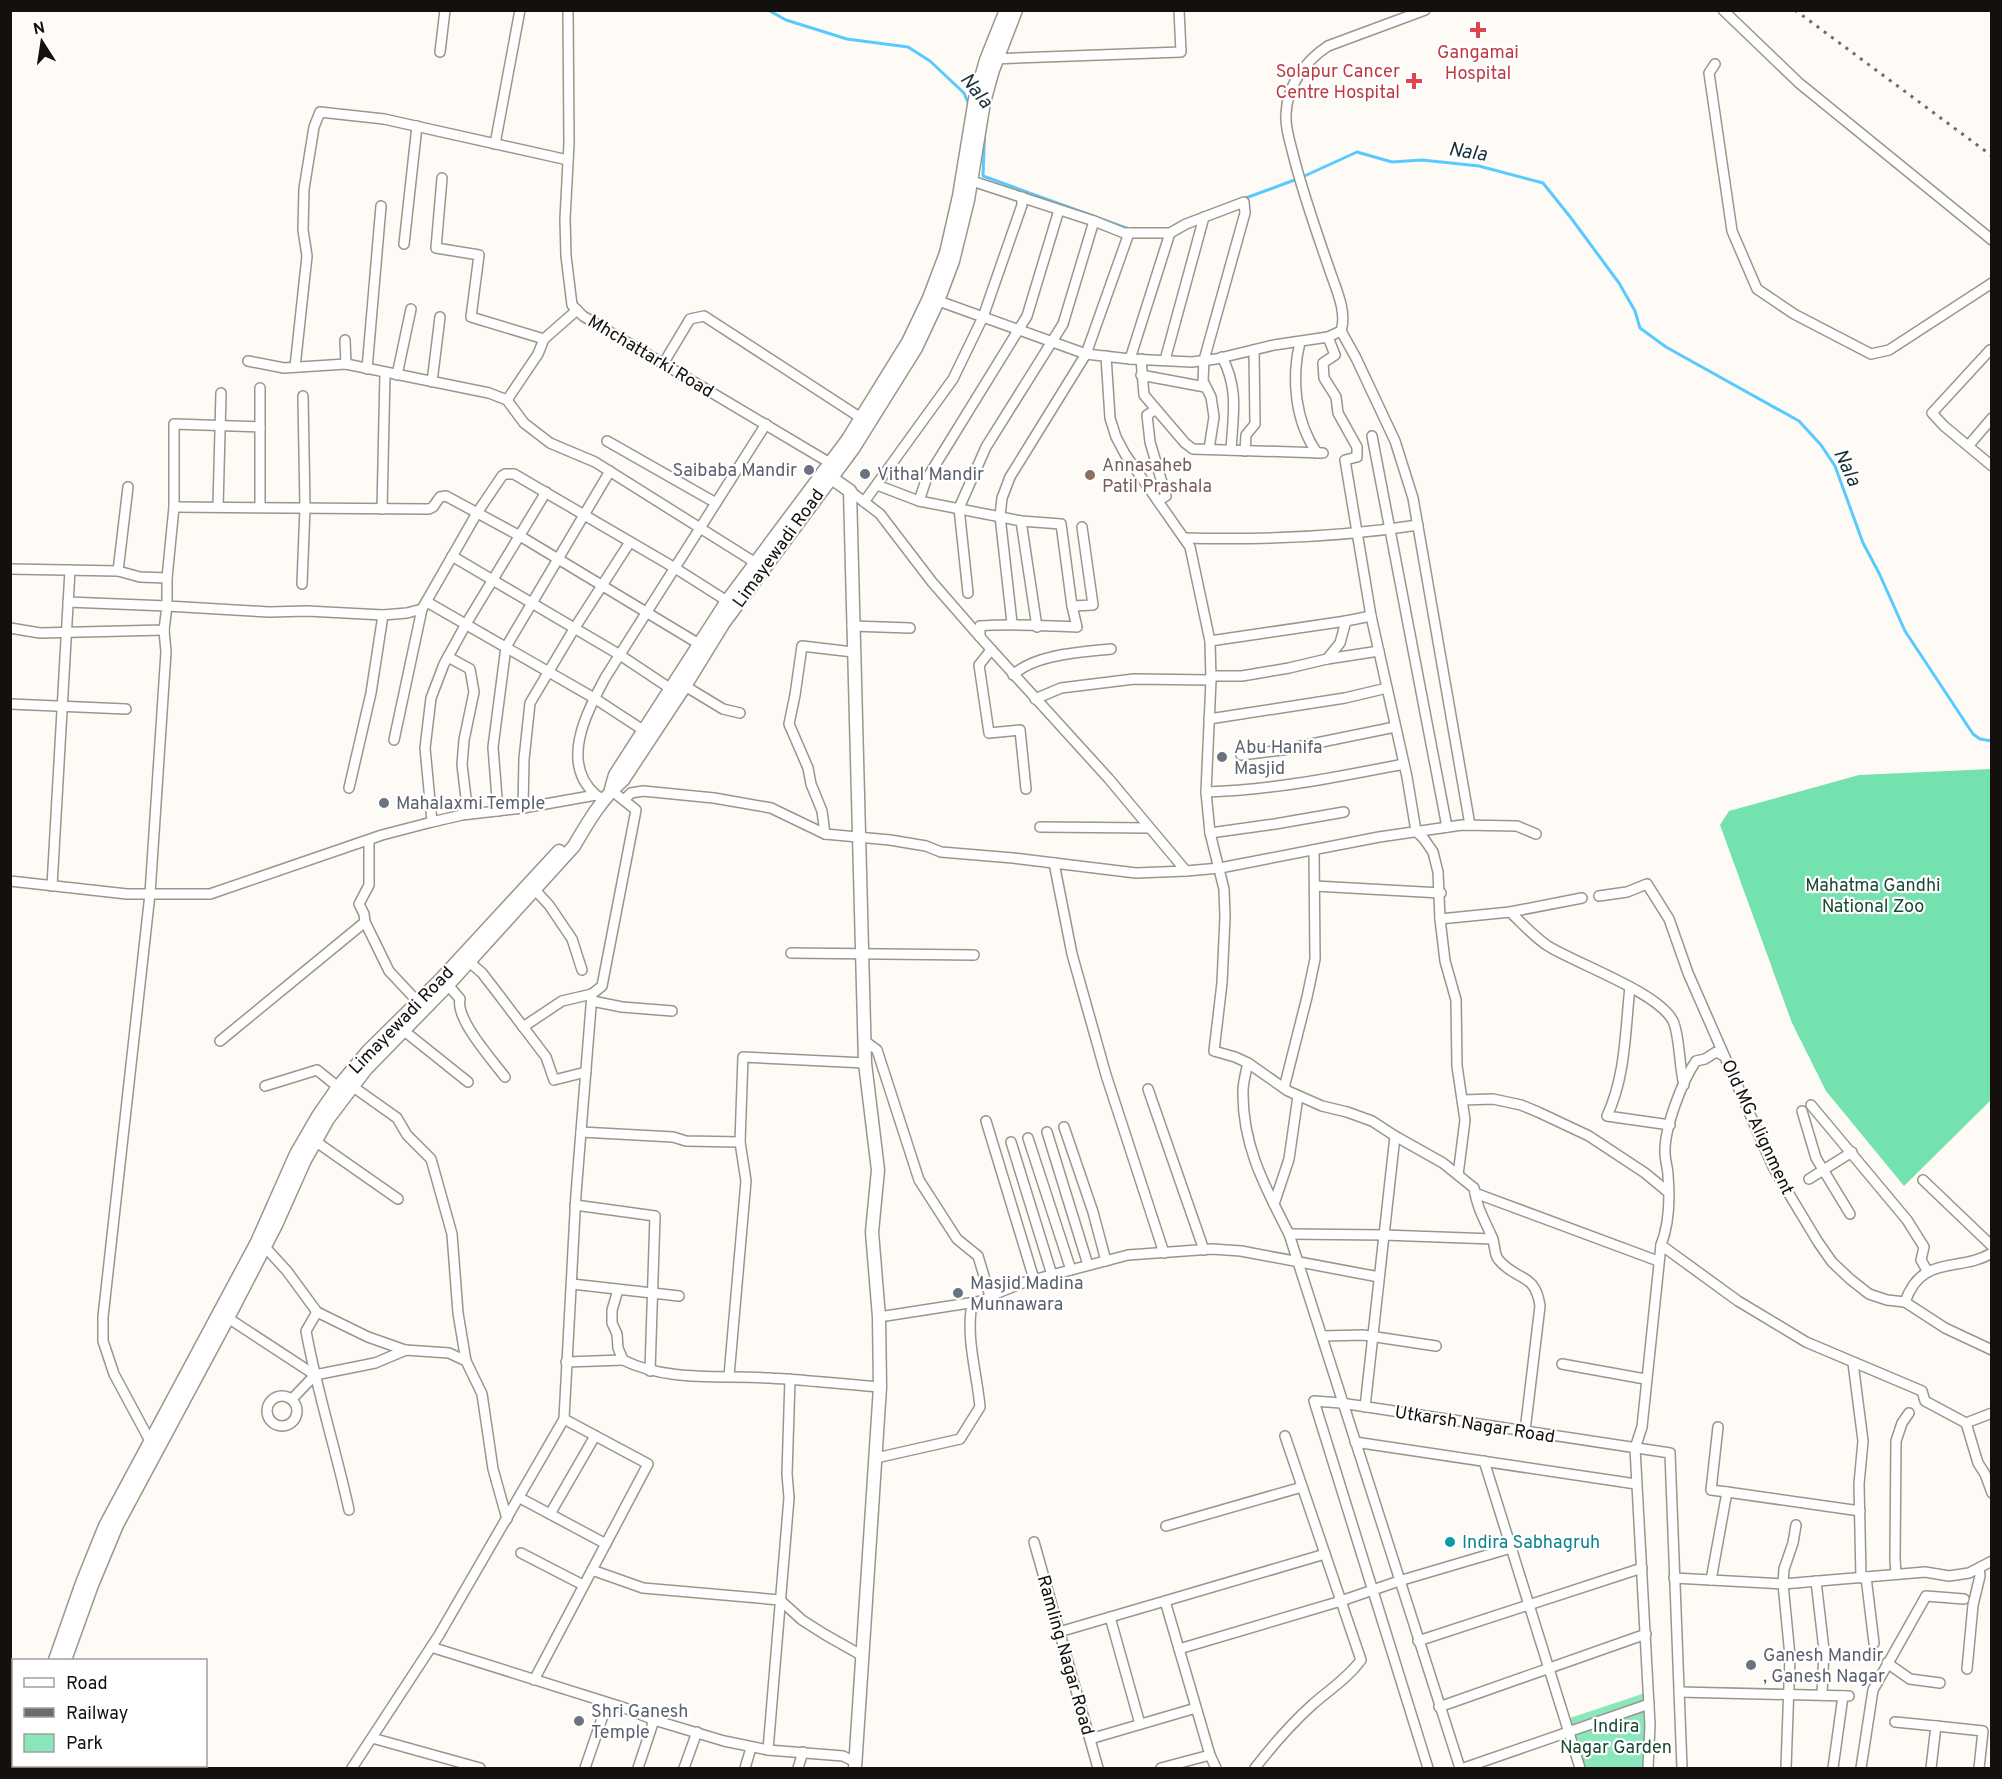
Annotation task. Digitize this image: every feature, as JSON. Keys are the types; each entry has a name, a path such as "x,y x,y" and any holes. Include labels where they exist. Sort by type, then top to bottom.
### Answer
{"street":[{"path":"441,52 445,10"},
{"path":"495,144 520,10"},
{"name":"Mhchattarki Road","path":"568,10 568,160 565,219 566,256 572,305 583,316 766,424 828,471"},
{"path":"934,299 952,229 979,100 1006,10"},
{"path":"992,59 1016,10"},
{"path":"992,59 1181,52 1179,10"},
{"path":"1391,10 1398,21"},
{"path":"1425,10 1328,46 1315,54 1305,65 1289,97 1286,114 1287,128 1301,186 1337,292 1344,321 1341,331 1395,441 1406,471 1418,525 1470,825"},
{"path":"1723,10 1799,83 1992,240"},
{"path":"1715,64 1709,73 1732,231 1757,289 1794,314 1871,354 1889,350 1992,283"},
{"path":"295,368 307,256 303,230 304,189 314,127 320,112 384,119 568,160"},
{"path":"934,299 958,242 972,181 974,124"},
{"path":"404,244 417,126"},
{"path":"442,178 436,248 479,255 471,317 544,339"},
{"path":"972,181 1124,233 1170,233 1244,202 1245,213 1204,360 1203,381 1211,397 1214,417 1209,449"},
{"path":"864,502 953,379 983,317 1022,205 1022,197"},
{"path":"367,369 381,206"},
{"path":"918,501 926,480 1027,316 1059,210"},
{"path":"1165,360 1204,217"},
{"path":"968,593 959,508 986,447 1063,324 1094,221"},
{"path":"1012,623 1000,516 1002,498 1010,477 1086,354 1129,233"},
{"path":"1130,359 1170,233"},
{"path":"934,299 1086,354 1130,359 1192,362 1328,337 1341,331"},
{"name":"Limayewadi Road","path":"604,795 623,780 685,686 759,565 828,471 934,299"},
{"name":"Limayewadi Road","path":"828,471 852,449 896,382 916,348 934,299"},
{"path":"397,375 411,309"},
{"path":"507,400 538,354 544,339 577,310"},
{"path":"663,364 690,320 704,316 861,418"},
{"path":"432,382 440,317"},
{"path":"1328,337 1335,355 1323,363 1324,378 1336,397 1338,412 1357,447 1357,457 1345,460 1359,533 1371,616 1404,764 1416,831 1433,852 1438,872 1441,893 1440,920 1445,961 1455,1000 1457,1066 1465,1120 1458,1175"},
{"path":"345,340 346,364"},
{"path":"1141,359 1144,395 1185,443 1193,448 1320,453 1307,438 1296,389 1294,364 1300,342"},
{"path":"1245,451 1246,435 1256,424 1254,350"},
{"path":"1991,350 1932,413 1992,466"},
{"path":"1106,356 1110,418 1116,437 1125,454 1190,547 1210,641 1211,678 1206,792 1210,833 1224,890 1225,917 1222,984 1214,1051 1235,1057 1298,1096 1372,1121 1443,1162 1474,1188 1478,1208 1493,1239 1497,1258 1512,1271 1529,1280 1538,1291 1540,1306 1525,1431"},
{"path":"1222,357 1231,376 1234,392 1231,450"},
{"path":"248,361 284,368 346,364 489,393 507,400 524,423 550,443 595,462 759,565"},
{"path":"382,508 385,373"},
{"path":"1141,375 1206,387"},
{"path":"260,388 260,507"},
{"path":"218,507 221,393"},
{"path":"302,585 305,508 303,396"},
{"path":"1155,410 1147,415 1150,442 1166,496 1158,501"},
{"path":"1969,445 1992,418"},
{"path":"150,1441 114,1374 103,1341 103,1317 150,894 165,664 167,578 174,507 174,424 260,427"},
{"path":"352,1768 431,1647 564,1419 575,1205 592,998 602,986 636,810 625,799 604,795 587,787 582,776 579,736 586,713 594,698 766,424"},
{"path":"1372,436 1447,827"},
{"path":"607,441 716,503"},
{"path":"498,811 493,747 506,647 610,471"},
{"path":"828,471 880,514 932,582 1013,675 1109,779 1186,871"},
{"path":"394,740 424,605 477,513 505,474 514,474 546,492 727,601"},
{"path":"876,485 918,501 1021,521 1061,524 1077,627 1037,627 1012,623 980,626 980,637"},
{"path":"118,571 128,487"},
{"path":"850,491 865,1063 878,1170 872,1232 879,1317 880,1387 855,1765"},
{"path":"432,822 425,748 431,698 448,657 466,624 546,492"},
{"path":"174,507 432,508 440,496 444,496 520,536 699,644"},
{"path":"1021,521 1037,627"},
{"path":"1184,538 1265,538 1359,533 1418,525"},
{"path":"1072,606 1093,605 1082,527"},
{"path":"523,808 524,759 530,703 630,542"},
{"path":"452,556 671,689"},
{"name":"Limayewadi Road","path":"261,1245 296,1154 338,1087 368,1051 466,959 535,890 574,846 615,775 727,601 759,565"},
{"path":"10,569 118,571 140,577 167,578"},
{"path":"52,886 70,570"},
{"path":"68,602 383,615 407,613 424,605 466,624 594,698 644,730"},
{"path":"349,788 371,693 383,615"},
{"path":"1210,641 1371,616"},
{"path":"1328,659 1340,643 1346,621"},
{"path":"852,626 910,628"},
{"path":"10,628 40,633 164,630"},
{"path":"825,834 822,811 811,784 808,768 789,724 802,646 853,652"},
{"path":"1013,675 1021,667 1059,655 1086,650 1112,649"},
{"path":"991,650 979,665 989,733 1020,730 1026,789"},
{"path":"1035,699 1061,688 1134,679 1242,676 1379,651"},
{"path":"448,657 470,669 474,692 464,740 463,757 468,814"},
{"path":"685,686 723,709 740,713"},
{"path":"1209,719 1345,698 1386,688"},
{"path":"10,704 126,709"},
{"path":"1241,755 1282,750 1395,727"},
{"path":"1206,792 1250,791 1404,764"},
{"path":"625,799 631,793 642,790 714,798 771,808 825,834 860,836 926,846 941,852 1136,873 1220,868 1447,827 1517,826 1536,834"},
{"path":"10,881 127,894 210,894 369,840 432,822 468,814 604,795"},
{"path":"1210,833 1344,812"},
{"name":"Limayewadi Road","path":"261,1245 315,1141 352,1086 448,985 466,959 568,841 585,826"},
{"path":"1040,827 1149,828"},
{"path":"369,840 369,885 359,904 365,922 389,971 418,1002"},
{"path":"1284,1088 1315,959 1314,850"},
{"path":"1054,863 1072,954 1106,1075 1164,1253"},
{"name":"Old MG Alignment","path":"1599,896 1627,892 1647,884 1669,919 1688,973 1774,1169 1832,1262 1869,1294 1887,1300 1905,1302 1945,1328 1992,1350"},
{"path":"1315,886 1441,893"},
{"path":"535,890 549,905 572,939 582,970"},
{"path":"1440,920 1510,912 1582,898"},
{"path":"1510,912 1546,945 1602,971 1661,1008 1673,1021 1684,1085"},
{"path":"220,1041 365,922"},
{"path":"791,953 974,955"},
{"path":"466,959 496,991 546,1057 554,1080 586,1072"},
{"path":"448,985 460,999 458,1005 473,1037 505,1077"},
{"path":"1630,987 1624,1063 1614,1101 1606,1116 1670,1125"},
{"path":"524,1027 562,1001 592,998 622,1006 672,1011"},
{"path":"403,1030 468,1083"},
{"path":"865,1041 877,1050 919,1180 957,1239 978,1256 987,1298"},
{"path":"1648,1768 1649,1704 1635,1448 1642,1426 1658,1261 1668,1226 1665,1142 1684,1085 1696,1061 1705,1059 1716,1052 1724,1056"},
{"path":"729,1376 746,1181 740,1142 742,1057 865,1063"},
{"path":"1248,1064 1242,1089 1246,1136 1262,1180 1289,1234 1439,1707 1462,1768 1568,1734 1649,1704"},
{"path":"265,1086 317,1070 338,1087"},
{"path":"352,1086 397,1118 406,1136 431,1159 452,1234 458,1313 466,1361 482,1394 493,1469 507,1519"},
{"path":"1148,1089 1204,1250"},
{"path":"1274,1204 1289,1160 1298,1096"},
{"path":"1462,1100 1493,1098 1538,1112 1589,1136 1645,1173 1668,1192"},
{"path":"1811,1105 1907,1220 1924,1247 1920,1260 1928,1272"},
{"path":"1802,1111 1816,1158 1850,1214"},
{"path":"986,1122 1034,1279"},
{"path":"1064,1127 1093,1212 1106,1261"},
{"path":"581,1132 673,1137 687,1141 740,1142"},
{"path":"1047,1132 1088,1265"},
{"path":"1365,1407 1395,1136"},
{"path":"1028,1138 1071,1270"},
{"path":"315,1141 398,1199"},
{"path":"1011,1142 1052,1275"},
{"path":"1809,1179 1852,1152"},
{"path":"1923,1180 1992,1246"},
{"path":"1475,1193 1658,1261"},
{"path":"575,1205 655,1216 650,1371"},
{"path":"1289,1234 1493,1239"},
{"path":"55,1659 93,1553 116,1506 150,1441 261,1245"},
{"path":"261,1245 287,1271 317,1312 368,1337 406,1350 449,1353 466,1361"},
{"path":"65,1659 117,1525 228,1318 261,1245"},
{"path":"1661,1245 1748,1307 1806,1342 1922,1391 1925,1401 1966,1423 1978,1463 1992,1493"},
{"path":"879,1317 987,1298 1034,1279 1128,1255 1204,1250 1241,1251 1379,1277"},
{"path":"1905,1302 1914,1284 1928,1272 1945,1265 1975,1261 1992,1253"},
{"path":"572,1284 679,1296"},
{"path":"618,1290 612,1310 612,1323 622,1360"},
{"path":"876,1458 960,1438 980,1407 971,1356 969,1327 971,1310 987,1298"},
{"path":"317,1312 306,1331 349,1510"},
{"path":"228,1318 315,1375"},
{"path":"1322,1336 1373,1337 1436,1346"},
{"path":"292,1399 315,1375 375,1363 406,1350"},
{"path":"566,1362 622,1360 639,1369 670,1374 790,1379 880,1387"},
{"path":"1853,1363 1863,1441 1859,1484 1864,1577 1874,1643"},
{"path":"1562,1364 1645,1379"},
{"path":"768,1749 789,1498 787,1474 790,1379"},
{"name":"Utkarsh Nagar Road","path":"1373,1590 1314,1401 1670,1453 1674,1578"},
{"path":"1896,1575 1894,1559 1896,1441 1902,1422 1909,1413"},
{"path":"1966,1423 1992,1413"},
{"path":"534,1680 648,1464 564,1419"},
{"path":"1718,1427 1711,1490 1860,1511"},
{"path":"550,1514 595,1436"},
{"path":"1255,1768 1271,1747 1311,1706 1352,1671 1361,1660 1284,1436"},
{"path":"1355,1442 1636,1484"},
{"path":"1484,1461 1580,1768"},
{"path":"1166,1526 1302,1487"},
{"path":"1711,1580 1727,1492"},
{"path":"520,1498 606,1544"},
{"path":"1786,1768 1790,1656 1783,1584 1784,1569 1793,1543 1796,1525"},
{"name":"Ramling Nagar Road","path":"1034,1542 1098,1768"},
{"path":"1179,1649 1511,1548"},
{"path":"521,1553 583,1585"},
{"path":"1059,1632 1325,1554"},
{"path":"1682,1768 1674,1578 1783,1584 1925,1572 1949,1576 1969,1573 1992,1561"},
{"path":"1418,1641 1642,1568"},
{"path":"1966,1670 1973,1605 1980,1576 1978,1568"},
{"path":"592,1570 643,1588 780,1600 802,1620 861,1655"},
{"path":"1816,1581 1824,1650 1822,1695"},
{"path":"1373,1590 1428,1768"},
{"path":"1861,1768 1873,1690 1926,1596 1964,1599"},
{"path":"1165,1601 1210,1755 1216,1768"},
{"path":"1110,1617 1140,1724"},
{"path":"1439,1707 1646,1634"},
{"path":"431,1647 654,1720 751,1748 843,1756 855,1765"},
{"path":"1887,1663 1910,1679 1940,1683"},
{"path":"1679,1692 1846,1696 1833,1768"},
{"path":"585,1768 607,1704"},
{"path":"1090,1739 1196,1708"},
{"path":"638,1768 654,1720"},
{"path":"1895,1722 1987,1732 1979,1768"},
{"path":"1931,1768 1936,1726"},
{"path":"684,1768 698,1732"},
{"path":"372,1738 480,1768"},
{"path":"745,1768 751,1748"},
{"path":"798,1768 803,1752"},
{"path":"1161,1768 1210,1755"}],"green space":[{"name":"Mahatma Gandhi National Zoo","path":"1991,769 1991,1100 1904,1186 1826,1091 1792,1023 1720,825 1729,811 1859,775"},
{"name":"Indira Nagar Garden","path":"1648,1692 1648,1768 1580,1768 1564,1720"}],"waterway":[{"name":"Nala","path":"768,10 786,20 847,39 908,47 930,61 964,93 969,105"},
{"name":"Nala","path":"985,123 983,176 1129,229"},
{"name":"Nala","path":"1243,199 1300,178 1357,152 1392,162 1422,160 1479,166 1543,183 1619,283 1635,311 1640,328 1666,347 1799,421 1821,445 1835,466 1863,543 1905,631 1973,734 1980,739 1992,741"}],"railway":[{"path":"1795,10 1992,156"}],"place":[{"name":"Gangamai Hospital","path":"1478,30"},
{"name":"Solapur Cancer Centre Hospital","path":"1414,81"},
{"name":"Saibaba Mandir","path":"809,470"},
{"name":"Vithal Mandir","path":"865,474"},
{"name":"Annasaheb Patil Prashala","path":"1090,475"},
{"name":"Abu Hanifa Masjid","path":"1222,757"},
{"name":"Mahalaxmi Temple","path":"384,803"},
{"name":"Masjid Madina Munnawara","path":"958,1293"},
{"name":"Indira Sabhagruh","path":"1450,1542"},
{"name":"Ganesh Mandir , Ganesh Nagar","path":"1751,1665"},
{"name":"Shri Ganesh Temple","path":"579,1721"}]}
